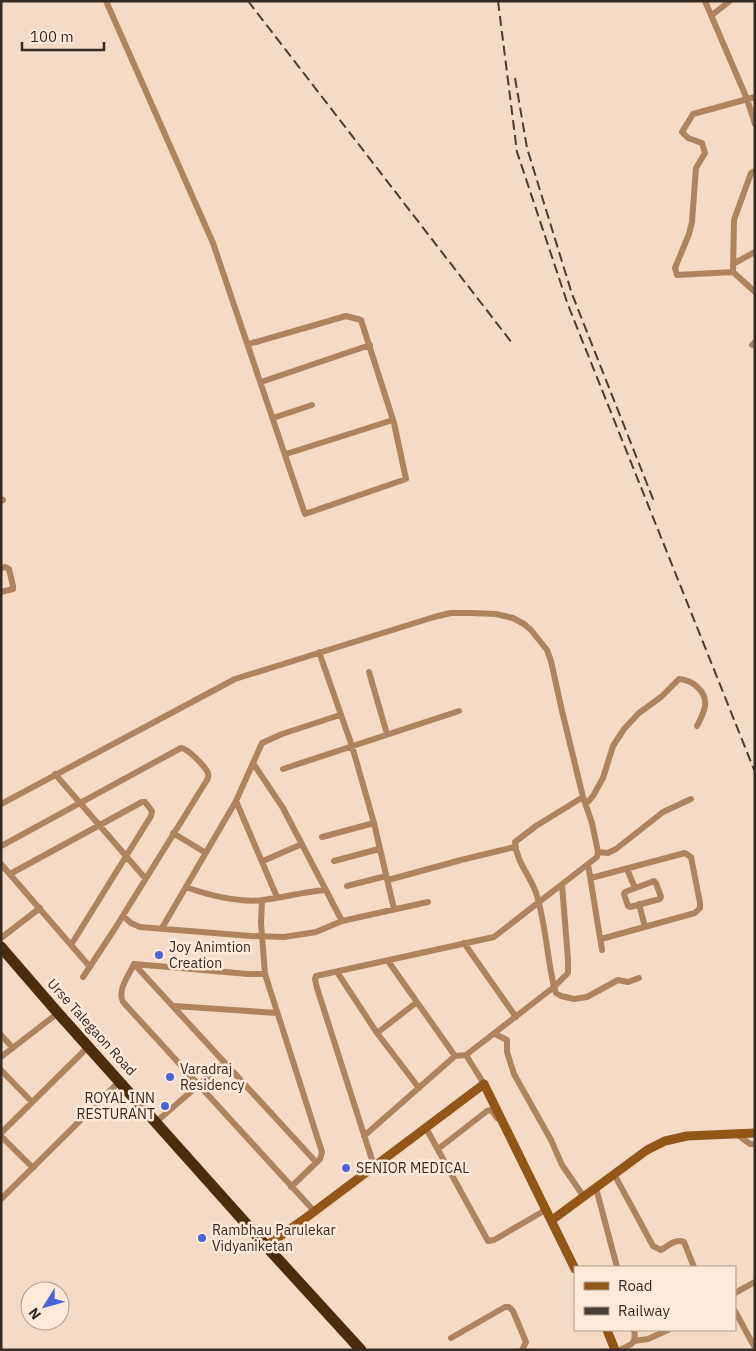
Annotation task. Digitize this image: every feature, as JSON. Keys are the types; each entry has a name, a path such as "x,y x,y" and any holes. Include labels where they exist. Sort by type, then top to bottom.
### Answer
{"highway":[{"name":"Urse Talegaon Road","path":"1,947 88,1047 361,1350"}],"street":[{"path":"106,1 214,244 305,514 406,478 393,420 361,320 346,316 249,344"},
{"path":"705,1 747,99 755,124"},
{"path":"712,15 730,1"},
{"path":"755,97 693,114 682,132 688,138 702,143 705,153 696,168 692,222 675,268 677,275 733,272 755,292"},
{"path":"733,272 734,220 754,174"},
{"path":"733,264 755,252"},
{"path":"261,382 370,345"},
{"path":"273,418 312,405"},
{"path":"286,454 393,420"},
{"path":"1,568 9,569 13,586 13,589 1,592"},
{"path":"1,804 235,680 319,652 451,613 496,614 514,618 524,624 540,640 551,661 583,797 592,823 598,852 597,857 494,937 388,962 316,976 315,979 328,1024 374,1166"},
{"path":"319,652 352,746 374,823 394,909"},
{"path":"369,672 387,734"},
{"path":"586,804 603,778 613,746 620,735 635,716 661,697 679,679 696,686 703,696 705,704 697,726"},
{"path":"282,769 460,711"},
{"path":"162,928 236,801 262,743 340,715"},
{"path":"1,846 181,748 186,748 207,771 208,777 123,916 83,977"},
{"path":"253,763 283,808 342,921"},
{"path":"56,774 145,878"},
{"path":"583,797 518,838 515,842 523,869 536,892 539,903 554,987 556,993 574,1000 587,997 618,980 628,982 639,978"},
{"path":"598,852 608,853 616,849 663,812 691,799"},
{"path":"236,801 277,897"},
{"path":"10,874 145,802 153,813 71,945"},
{"path":"322,837 374,823"},
{"path":"173,833 206,853"},
{"path":"263,861 302,844"},
{"path":"348,886 515,847"},
{"path":"334,861 379,849"},
{"path":"591,878 685,853 690,857 700,908 695,913 601,939"},
{"path":"1,864 90,967"},
{"path":"588,864 602,950"},
{"path":"627,869 634,888"},
{"path":"656,881 661,896 658,900 629,907 624,894 634,888 656,881"},
{"path":"364,1136 455,1056 466,1055 565,977 569,968 562,885"},
{"path":"186,887 207,895 262,900 325,890"},
{"path":"262,900 265,974 322,1152 320,1159 291,1187"},
{"path":"123,916 140,926 262,937 284,937 316,932 342,921 428,902"},
{"path":"639,904 645,927"},
{"path":"1,938 40,908"},
{"path":"464,943 516,1017"},
{"path":"388,962 455,1056"},
{"path":"134,964 265,974"},
{"path":"134,964 316,1162"},
{"path":"134,964 120,992 123,1002 314,1212"},
{"path":"337,972 377,1033 419,1088"},
{"path":"377,1033 417,1002"},
{"path":"174,1006 277,1013"},
{"path":"1,1057 58,1013"},
{"path":"495,1034 507,1040 507,1052 514,1074 551,1140 562,1165 584,1197"},
{"path":"1,1035 13,1048"},
{"path":"33,1168 1,1134 88,1047"},
{"path":"466,1055 484,1084 574,1266"},
{"path":"156,1122 224,1062"},
{"path":"1,1070 32,1102"},
{"path":"1,1200 120,1081"},
{"path":"266,1246 484,1084"},
{"path":"438,1149 487,1111 491,1110 532,1184"},
{"path":"426,1128 488,1241 494,1240 542,1212 546,1207"},
{"path":"552,1220 647,1150 665,1141 688,1136 755,1134"},
{"path":"736,1135 750,1144 755,1144"},
{"path":"614,1174 653,1246 661,1250 680,1240 684,1242 694,1266"},
{"path":"596,1188 617,1266"},
{"path":"736,1292 755,1282"},
{"path":"451,1338 505,1307 513,1311 526,1342 522,1350"},
{"path":"736,1313 754,1346 747,1350"},
{"path":"607,1331 615,1350"},
{"path":"620,1350 632,1345 634,1331"},
{"path":"634,1341 648,1340 666,1331"}],"railway":[{"path":"248,1 512,343"},
{"path":"498,1 517,152 568,305 755,772"},
{"path":"515,78 527,148 572,294 655,504"}],"place":[{"name":"Joy Animtion Creation","path":"159,955"},
{"name":"Varadraj Residency","path":"170,1077"},
{"name":"ROYAL INN RESTURANT","path":"165,1106"},
{"name":"SENIOR MEDICAL","path":"346,1168"},
{"name":"Rambhau Parulekar Vidyaniketan","path":"202,1238"}]}
